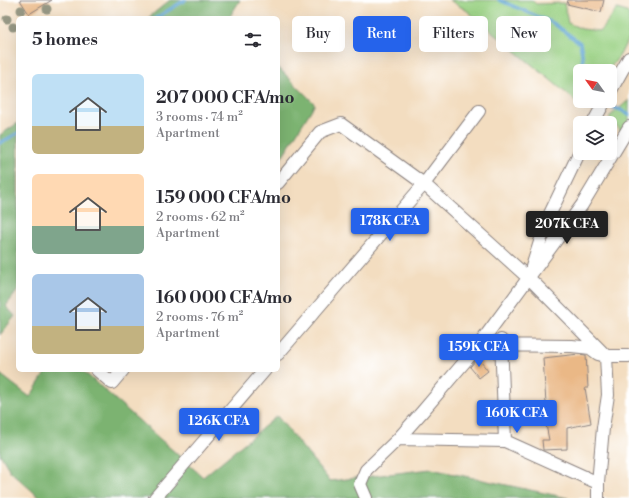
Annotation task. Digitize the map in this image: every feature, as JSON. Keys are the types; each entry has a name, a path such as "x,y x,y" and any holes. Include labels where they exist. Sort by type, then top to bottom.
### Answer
{"street":[{"path":"617,79 629,58"},
{"path":"280,352 424,184 479,111"},
{"path":"280,181 320,132 341,124 424,184 528,278 606,356 608,395 602,428 598,498"},
{"path":"366,498 360,484 366,470 398,439 436,397 479,345 582,205 629,127"},
{"path":"528,278 547,220 576,160"},
{"path":"479,345 501,343 572,346 590,348 598,354 606,356 629,356"},
{"path":"501,343 505,442"},
{"path":"99,372 112,383 121,372"},
{"path":"156,498 263,372"},
{"path":"398,439 505,442 598,483"}],"green space":[{"path":"170,0 240,0 230,16 150,16"},
{"path":"449,0 532,0 536,4 564,3 568,23 582,29 600,31 617,9 629,14 629,37 620,55 613,64 573,64 573,99 517,52 551,52 551,16 496,16 496,35 488,28 488,16 473,16"},
{"path":"280,69 315,104 280,160"},
{"path":"629,100 629,140 617,126 617,116 610,116"},
{"path":"16,124 16,293 6,306 15,316 0,335 0,135"},
{"path":"46,372 84,372 203,477 277,416 330,481 431,469 568,498 40,498 10,471 0,454 0,374 30,397"}],"building":[{"path":"20,0 52,0 29,14"},
{"path":"568,0 604,0 601,12 567,4"},
{"path":"579,354 586,355 588,388 585,388 591,423 567,428 567,449 543,450 542,440 549,440 542,404 546,403 543,358"},
{"path":"478,358 488,371 479,378 470,367"}],"waterway":[{"path":"159,16 185,0"},
{"path":"499,0 553,23 580,43 583,59 582,64"},
{"path":"615,108 629,115"},
{"path":"0,143 16,134"}]}
